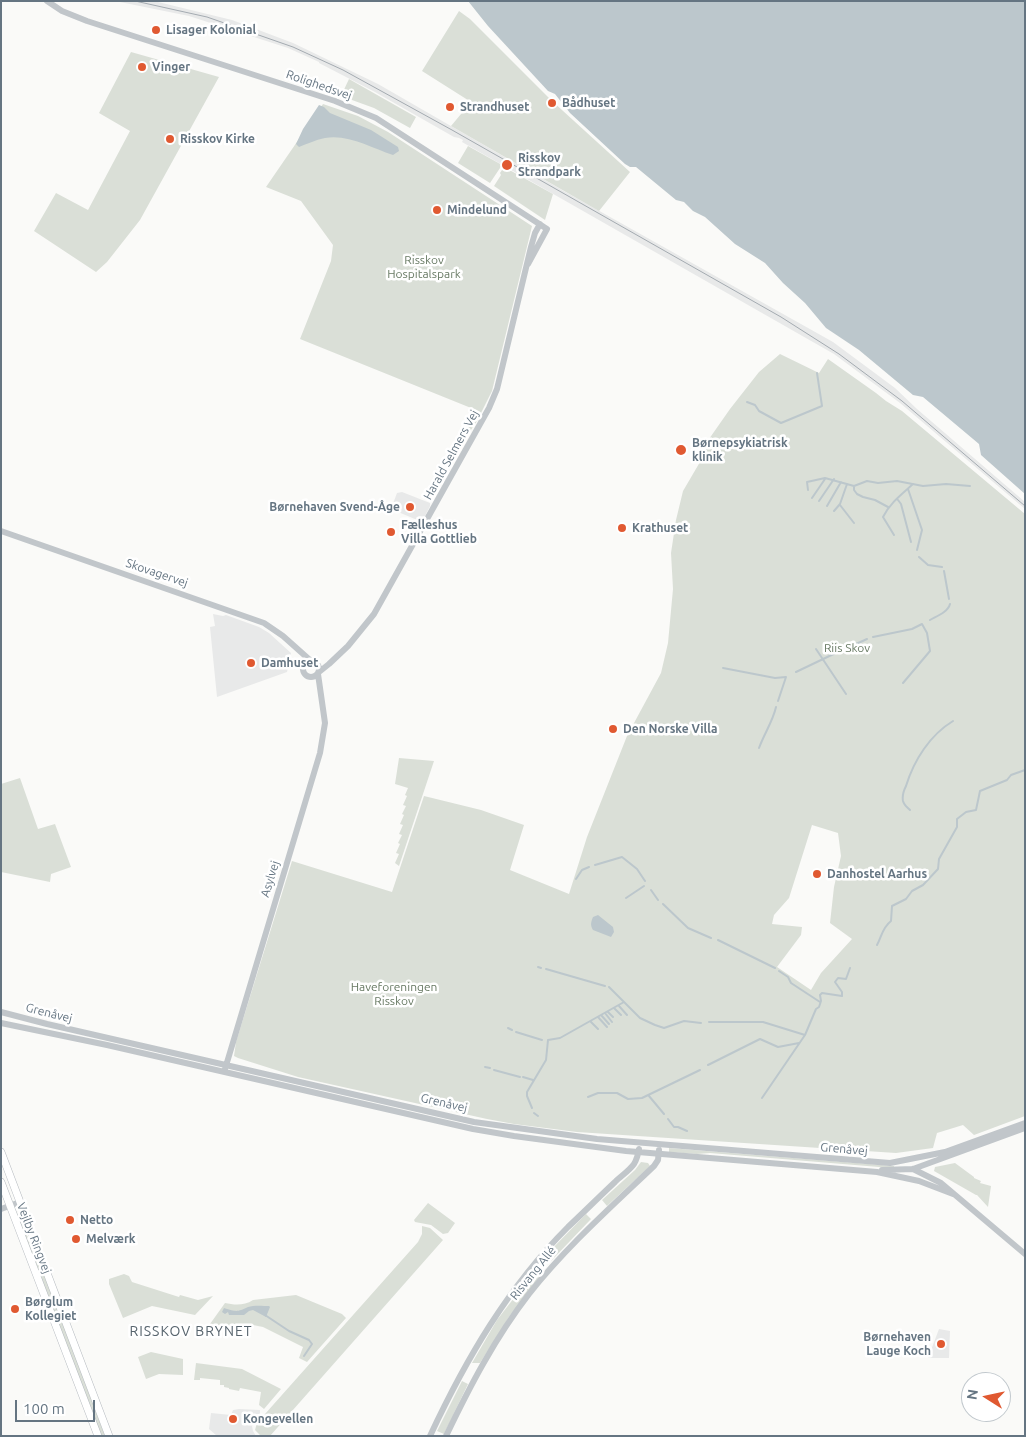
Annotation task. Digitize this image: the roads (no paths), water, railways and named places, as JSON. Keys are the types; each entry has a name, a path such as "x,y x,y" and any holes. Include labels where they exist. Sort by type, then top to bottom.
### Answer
{"main road":[{"name":"Vejlby Ringvej","path":"1,1152 109,1436"},
{"name":"Vejlby Ringvej","path":"1,1182 98,1436"}],"street":[{"name":"Rolighedsvej","path":"47,1 69,14 335,101 376,118 547,229"},
{"name":"Harald Selmers Vej","path":"318,673 358,635 374,614 490,408 497,390 535,233 540,224"},
{"name":"Harald Selmers Vej","path":"528,264 547,229"},
{"name":"Skovagervej","path":"1,531 258,621 283,636 297,650 314,662"},
{"name":"Skovagervej","path":"297,650 304,665 303,672 310,677"},
{"name":"Harald Selmers Vej","path":"304,665 333,659"},
{"name":"Asylvej","path":"224,1072 320,753 325,723 318,673 314,662"},
{"path":"310,677 318,673"},
{"name":"Asylvej","path":"310,677 320,691"},
{"name":"Grenåvej","path":"1,1012 484,1124 659,1145 890,1163"},
{"name":"Grenåvej","path":"1,1023 473,1129 639,1152 866,1171"},
{"path":"890,1163 945,1152 1025,1123"},
{"path":"866,1171 913,1169 1025,1128"},
{"path":"639,1143 639,1152"},
{"name":"Risvang Allé","path":"446,1436 479,1371 509,1322 550,1269 582,1234 654,1166 658,1160 659,1145"},
{"name":"Risvang Allé","path":"430,1436 466,1364 490,1324 512,1293 538,1259 562,1233 631,1168 639,1152"},
{"path":"890,1163 913,1169 941,1183 1025,1254"},
{"path":"924,1164 922,1171 924,1174"},
{"path":"866,1171 919,1181 953,1194"},
{"path":"1,1209 20,1202"}],"waterway":[{"path":"747,402 755,405 759,411 781,423 822,406 817,373"},
{"path":"808,490 807,482 825,478 854,486"},
{"path":"812,498 825,479"},
{"path":"819,501 834,479"},
{"path":"888,507 857,494 854,486 867,481 878,483 897,481 923,486 946,484 970,486"},
{"path":"827,506 841,482"},
{"path":"834,511 840,504 847,484"},
{"path":"894,535 883,517 893,503 913,484"},
{"path":"908,489 922,530 917,550"},
{"path":"898,500 901,504 911,542"},
{"path":"840,505 854,523"},
{"path":"919,557 928,565 942,567"},
{"path":"944,571 949,599"},
{"path":"930,620 945,612 950,604"},
{"path":"873,637 912,629 922,624 927,633 930,651 903,683"},
{"path":"856,644 867,639"},
{"path":"816,649 846,694"},
{"path":"796,672 844,649"},
{"path":"723,668 775,678 786,677 778,701"},
{"path":"759,748 776,707"},
{"path":"910,810 904,804 903,797 913,767 930,741 953,721"},
{"path":"877,945 884,929 891,921 892,906 906,899 912,891 923,885 938,869 939,859 957,827 957,819 966,812 976,810 980,791 1025,770"},
{"path":"595,865 622,857 637,869 645,881"},
{"path":"576,879 582,870 589,867"},
{"path":"626,898 644,886"},
{"path":"651,890 658,900"},
{"path":"663,904 688,928 711,938"},
{"path":"718,940 775,968"},
{"path":"762,1098 805,1035 816,1009 819,1007 820,995 822,993 842,996 842,992 835,982 838,978 846,979 850,968"},
{"path":"546,969 605,986"},
{"path":"779,971 788,977 791,983 820,1002"},
{"path":"609,987 640,1018 655,1025 664,1028 684,1021 701,1023"},
{"path":"548,1040 560,1038 624,1002"},
{"path":"619,1006 627,1015"},
{"path":"614,1008 621,1015"},
{"path":"608,1012 613,1017"},
{"path":"605,1013 612,1022"},
{"path":"601,1015 609,1024"},
{"path":"598,1017 607,1027"},
{"path":"591,1022 598,1029"},
{"path":"709,1022 763,1022 805,1035"},
{"path":"508,1028 512,1030"},
{"path":"516,1032 542,1040"},
{"path":"708,1065 760,1039 778,1047 799,1043"},
{"path":"532,1108 527,1092 546,1060 548,1040"},
{"path":"485,1067 490,1068"},
{"path":"494,1070 520,1077"},
{"path":"588,1097 598,1093 617,1093 628,1099 642,1098 700,1070"},
{"path":"523,1077 533,1080"},
{"path":"649,1096 664,1114"},
{"path":"534,1113 538,1116"},
{"path":"668,1119 674,1127 687,1131"},
{"path":"265,1315 289,1331 309,1340 312,1344 304,1356"}],"tram line":[{"path":"135,1 207,17 293,47 343,70 452,130 781,317 839,354 902,401 1025,506"}],"place":[{"name":"Lisager Kolonial","path":"156,30"},
{"name":"Vinger","path":"142,67"},
{"name":"Bådhuset","path":"552,103"},
{"name":"Strandhuset","path":"450,107"},
{"name":"Risskov Kirke","path":"170,139"},
{"name":"Risskov Strandpark","path":"507,165"},
{"name":"Mindelund","path":"437,210"},
{"name":"Børnepsykiatrisk klinik","path":"681,450"},
{"name":"Børnehaven Svend-Åge","path":"410,507"},
{"name":"Krathuset","path":"622,528"},
{"name":"Fælleshus Villa Gottlieb","path":"391,532"},
{"name":"Damhuset","path":"251,663"},
{"name":"Den Norske Villa","path":"613,729"},
{"name":"Danhostel Aarhus","path":"817,874"},
{"name":"Netto","path":"70,1220"},
{"name":"Melværk","path":"76,1239"},
{"name":"Børglum Kollegiet","path":"15,1309"},
{"name":"Børnehaven Lauge Koch","path":"941,1344"},
{"name":"Kongevellen","path":"233,1419"}],"district":[{"name":"RISSKOV BRYNET","path":"191,1331"}],"park label":[{"name":"Risskov Hospitalspark","path":"424,267"},
{"name":"Riis Skov","path":"847,648"},
{"name":"Haveforeningen Risskov","path":"394,994"}]}
